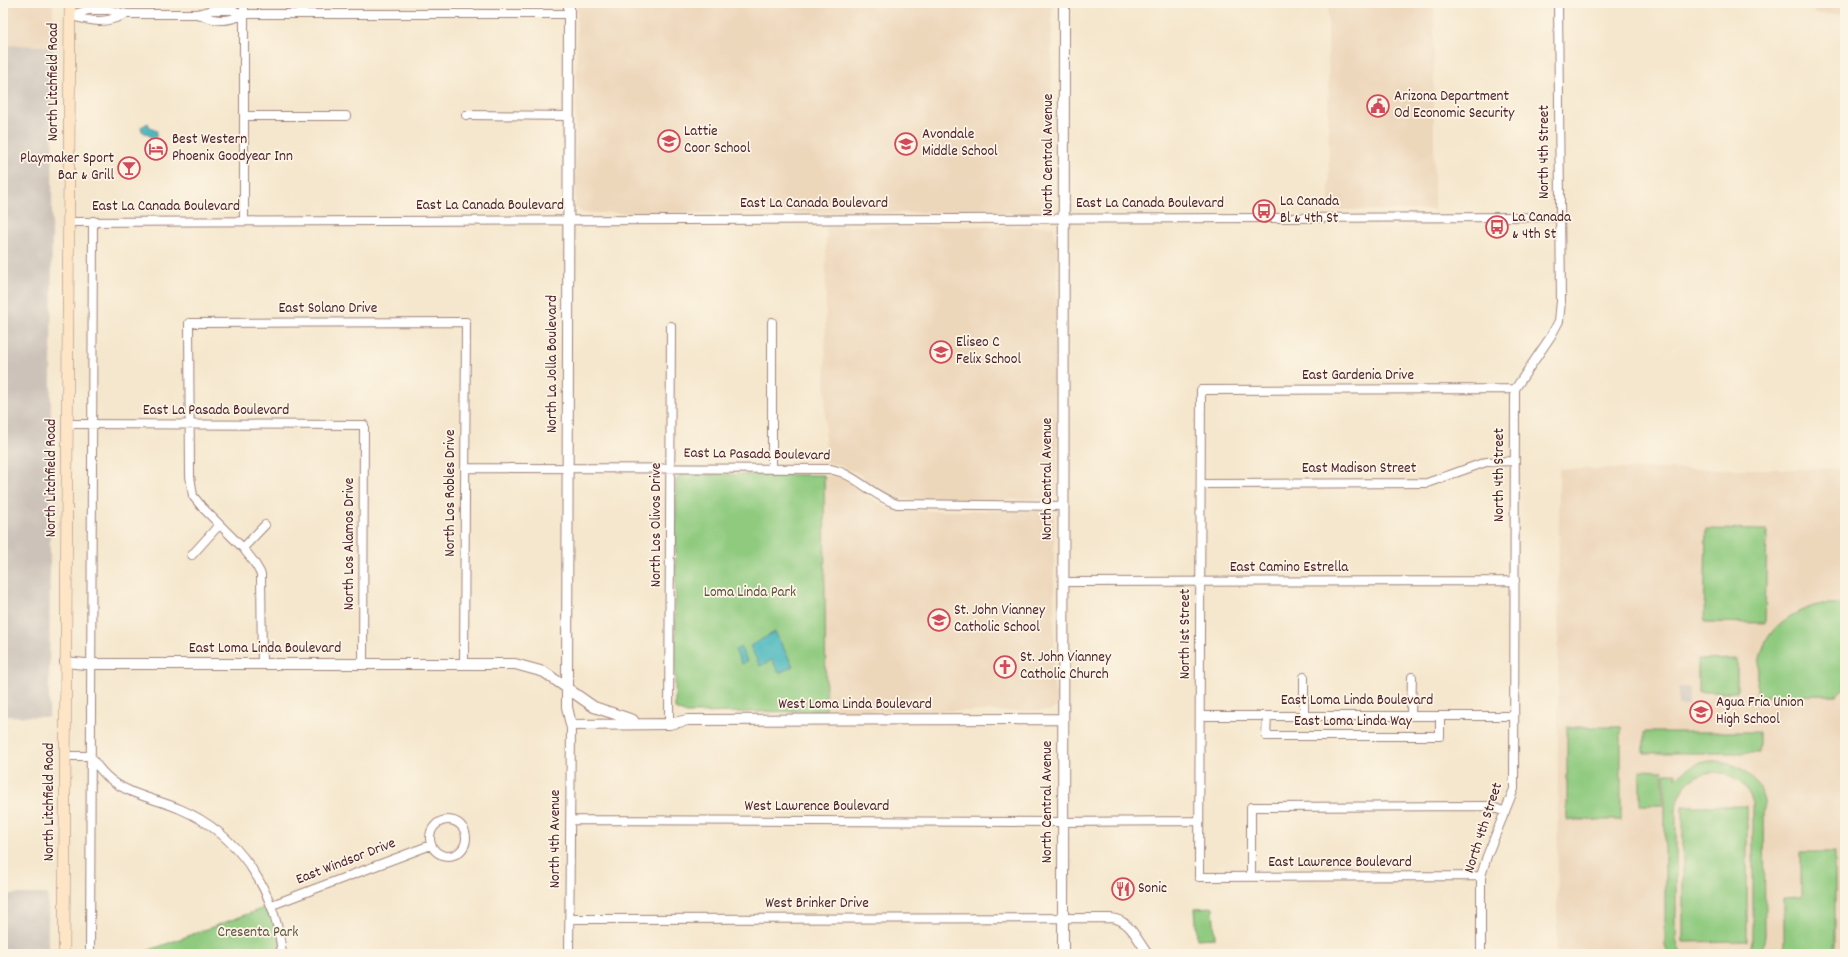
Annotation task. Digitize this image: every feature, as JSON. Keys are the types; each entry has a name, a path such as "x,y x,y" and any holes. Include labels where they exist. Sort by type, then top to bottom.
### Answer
{"main road":[{"name":"North Litchfield Road","path":"64,954 70,3"}],"street":[{"path":"244,3 244,221"},
{"name":"North La Jolla Boulevard","path":"569,3 567,707 571,725"},
{"name":"North Central Avenue","path":"1063,954 1064,3"},
{"name":"North 4th Street","path":"1481,954 1481,876 1487,856 1514,790 1515,389 1551,336 1559,321 1561,301 1558,3"},
{"path":"70,16 89,10 109,10 126,14 197,14 219,10 232,10 244,14 569,14"},
{"path":"466,115 568,116"},
{"path":"244,116 346,116"},
{"name":"East La Canada Boulevard","path":"69,222 1559,217"},
{"path":"90,954 93,221"},
{"name":"East Solano Drive","path":"190,424 189,323 466,322"},
{"name":"North Los Robles Drive","path":"464,664 466,322"},
{"path":"772,322 772,468"},
{"name":"North Los Olivos Drive","path":"669,724 671,326"},
{"name":"East Gardenia Drive","path":"1201,390 1515,389"},
{"name":"North 1st Street","path":"1199,877 1201,390"},
{"name":"East La Pasada Boulevard","path":"67,424 364,425"},
{"path":"190,424 190,476 193,496 219,525 243,548 261,574 262,665"},
{"name":"North Los Alamos Drive","path":"363,664 364,425"},
{"name":"East Madison Street","path":"1201,484 1427,483 1486,462 1514,461"},
{"name":"East La Pasada Boulevard","path":"465,468 822,468 839,470 852,477 885,500 897,504 1063,506"},
{"path":"192,555 219,525"},
{"path":"243,548 266,525"},
{"name":"East Camino Estrella","path":"1063,582 1514,581"},
{"name":"East Loma Linda Boulevard","path":"65,662 91,664 262,665 464,664"},
{"name":"West Loma Linda Boulevard","path":"464,664 523,665 544,672 585,702 602,711 646,724"},
{"path":"1304,677 1304,716"},
{"path":"1410,715 1412,677"},
{"name":"East Loma Linda Boulevard","path":"1200,716 1514,716"},
{"name":"East Loma Linda Way","path":"1267,716 1266,736 1440,736 1440,716"},
{"name":"West Loma Linda Boulevard","path":"571,725 669,724 688,720 1063,719"},
{"name":"North 4th Avenue","path":"569,954 571,725"},
{"path":"66,756 90,756"},
{"path":"90,756 110,780 125,788 196,816 222,836 245,858 256,873 272,905 281,939 282,954"},
{"path":"1251,877 1251,807 1490,806 1505,812"},
{"path":"445,820 456,822 464,830 466,841 464,846 456,854 444,856 439,854 431,846 430,835 435,825 440,822 445,820"},
{"name":"West Lawrence Boulevard","path":"571,820 1064,822"},
{"path":"1064,822 1199,821"},
{"name":"East Windsor Drive","path":"272,905 431,846"},
{"name":"East Lawrence Boulevard","path":"1199,877 1481,876"},
{"name":"West Brinker Drive","path":"570,919 1110,918 1121,921 1132,929 1148,954"}],"shaded area":[{"path":"3,3 53,3 53,46 3,45"},
{"path":"87,3 229,3 87,6"},
{"path":"577,3 1052,3 1051,213 583,213 575,206"},
{"path":"1328,3 1434,3 1434,210 1329,210"},
{"path":"1814,3 1845,3 1845,14 1814,14"},
{"path":"3,45 53,46 49,717 3,716"},
{"name":"Eliseo C Felix School","path":"1051,226 1054,228 1054,237 1057,241 1057,491 1055,496 1051,499 921,501 898,498 882,492 859,474 841,466 825,462 826,227"},
{"name":"Agua Fria Union High School","path":"1559,469 1845,469 1845,954 1557,954"},
{"name":"St. John Vianney Catholic School","path":"824,475 836,476 848,480 859,487 870,498 887,507 907,511 1047,511 1054,514 1054,689 1058,697 1057,706 1054,709 1049,711 826,711"},
{"path":"1678,687 1689,687 1689,706 1678,706"},
{"path":"3,894 48,894 48,954 3,954"}],"green space":[{"name":"Loma Linda Park","path":"682,474 824,475 826,711 684,713 675,709 676,484 677,479"},
{"path":"1706,529 1767,530 1765,623 1704,622"},
{"path":"1823,604 1845,604 1845,687 1837,695 1757,696 1758,672 1762,650 1773,631 1791,616 1807,608"},
{"path":"1737,659 1737,692 1698,692 1698,660"},
{"path":"1567,727 1621,727 1621,820 1567,820"},
{"path":"1644,732 1759,732 1759,753 1644,753"},
{"path":"1711,761 1729,763 1745,771 1756,784 1764,801 1765,936 1761,954 1749,954 1753,936 1753,803 1746,789 1736,779 1724,773 1711,772 1698,776 1688,783 1680,794 1676,810 1676,939 1681,954 1668,954 1665,946 1665,773 1676,773 1676,779 1683,772 1692,767"},
{"path":"1640,770 1663,771 1663,805 1640,805"},
{"path":"1683,806 1747,806 1747,941 1683,942"},
{"path":"1801,852 1835,852 1835,954 1784,954 1784,898 1801,897"},
{"name":"Cresenta Park","path":"272,905 282,954 147,954 147,951"},
{"path":"1213,907 1215,938 1197,939 1195,908"}],"water":[{"path":"148,123 150,128 157,131 156,137 153,138 142,131 141,127"},
{"path":"775,632 793,666 779,673 772,660 760,666 750,646"},
{"path":"740,647 747,661 742,664 735,650"}],"place":[{"name":"Arizona Department Od Economic Security","path":"1378,106"},
{"name":"Lattie Coor School","path":"669,141"},
{"name":"Avondale Middle School","path":"906,144"},
{"name":"Best Western Phoenix Goodyear Inn","path":"156,149"},
{"name":"Playmaker Sport Bar & Grill","path":"129,168"},
{"name":"La Canada Bl & 4th St","path":"1264,211"},
{"name":"La Canada & 4th St","path":"1497,227"},
{"name":"Eliseo C Felix School","path":"941,352"},
{"name":"St. John Vianney Catholic School","path":"939,620"},
{"name":"St. John Vianney Catholic Church","path":"1005,667"},
{"name":"Agua Fria Union High School","path":"1701,712"},
{"name":"Sonic","path":"1123,889"}]}
